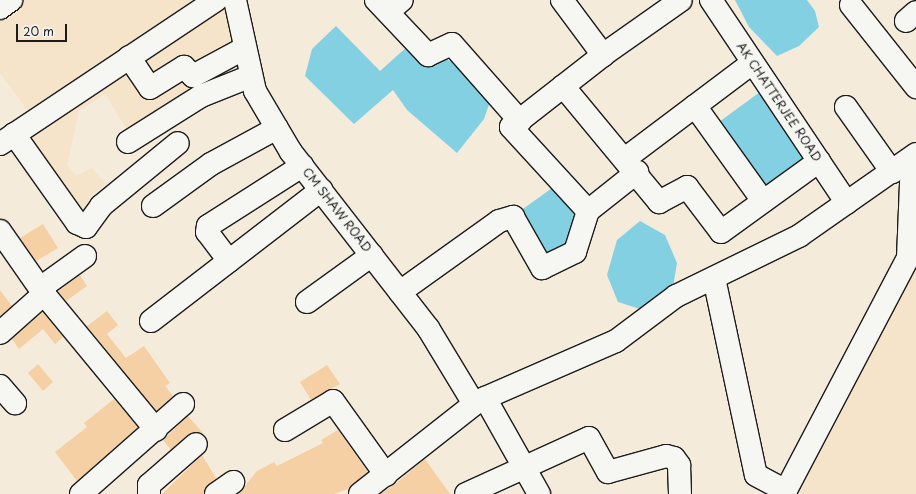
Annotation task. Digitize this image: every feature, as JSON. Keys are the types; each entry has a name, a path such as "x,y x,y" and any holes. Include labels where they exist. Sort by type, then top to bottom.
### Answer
{"street":[{"path":"0,8 11,0"},
{"path":"178,143 101,206 86,227 76,223 7,139 216,0"},
{"name":"CM SHAW ROAD","path":"235,0 255,91 277,128 302,166 428,328 480,401 524,468 538,494"},
{"path":"562,0 603,55"},
{"path":"588,211 511,127 603,55 681,0"},
{"name":"AK CHATTERJEE ROAD","path":"711,0 752,64 847,203"},
{"path":"389,4 428,55 452,44 520,121"},
{"path":"851,5 916,86"},
{"path":"129,58 150,88 184,67 192,76 245,48"},
{"path":"400,292 499,221 513,217 542,268 576,252 588,211 631,165 695,106 752,64"},
{"path":"128,142 201,96 251,76"},
{"path":"564,86 631,165 659,202 687,187 721,232 818,161"},
{"path":"695,106 763,201"},
{"path":"846,107 892,172"},
{"path":"153,206 211,164 277,128"},
{"path":"360,494 480,401 616,340 676,296 799,236 914,156"},
{"path":"714,278 756,475 785,492 908,258 914,156"},
{"path":"229,261 207,232 208,226 302,166"},
{"path":"151,321 321,190"},
{"path":"0,232 44,294 156,430"},
{"path":"307,302 372,255"},
{"path":"0,333 44,294 46,284 85,256"},
{"path":"0,386 15,403"},
{"path":"285,430 333,401 386,475"},
{"path":"81,494 156,430 183,404"},
{"path":"466,494 589,438 608,472 666,456 674,458 679,465 680,494"},
{"path":"150,494 148,485 196,444"}],"shaded area":[{"path":"18,0 232,0 246,74 130,135 105,94 79,111 67,165 76,176 92,168 106,184 89,197 86,225 23,135 38,125 0,73 0,12"},
{"path":"916,242 916,494 790,494"}],"water":[{"path":"735,0 807,0 815,11 819,27 799,46 777,56 749,27"},
{"path":"336,26 380,71 408,46 467,67 493,93 484,119 457,153 407,110 393,90 354,124 305,76 312,49"},
{"path":"764,89 809,157 761,188 719,122"},
{"path":"559,183 580,213 570,249 545,260 516,214"},
{"path":"640,221 665,235 677,263 673,287 643,310 618,302 607,275 617,240"}],"building":[{"path":"43,224 58,248 36,261 20,238"},
{"path":"80,275 87,286 66,301 58,291"},
{"path":"0,290 12,306 0,316"},
{"path":"107,311 118,325 107,334 126,358 144,346 170,383 165,386 173,396 156,411 87,326"},
{"path":"43,312 63,337 55,344 43,329 19,349 12,339"},
{"path":"38,364 53,382 43,391 28,373"},
{"path":"327,365 340,384 311,400 300,382"},
{"path":"114,399 138,427 77,481 55,452 87,427 84,423"},
{"path":"188,416 203,433 188,434 171,450 163,440"},
{"path":"338,430 368,472 348,489 334,494 238,494 257,471 274,462 277,466 323,443 321,440"},
{"path":"202,455 216,478 204,494 162,494"},
{"path":"425,459 450,494 380,494 394,485"}]}
